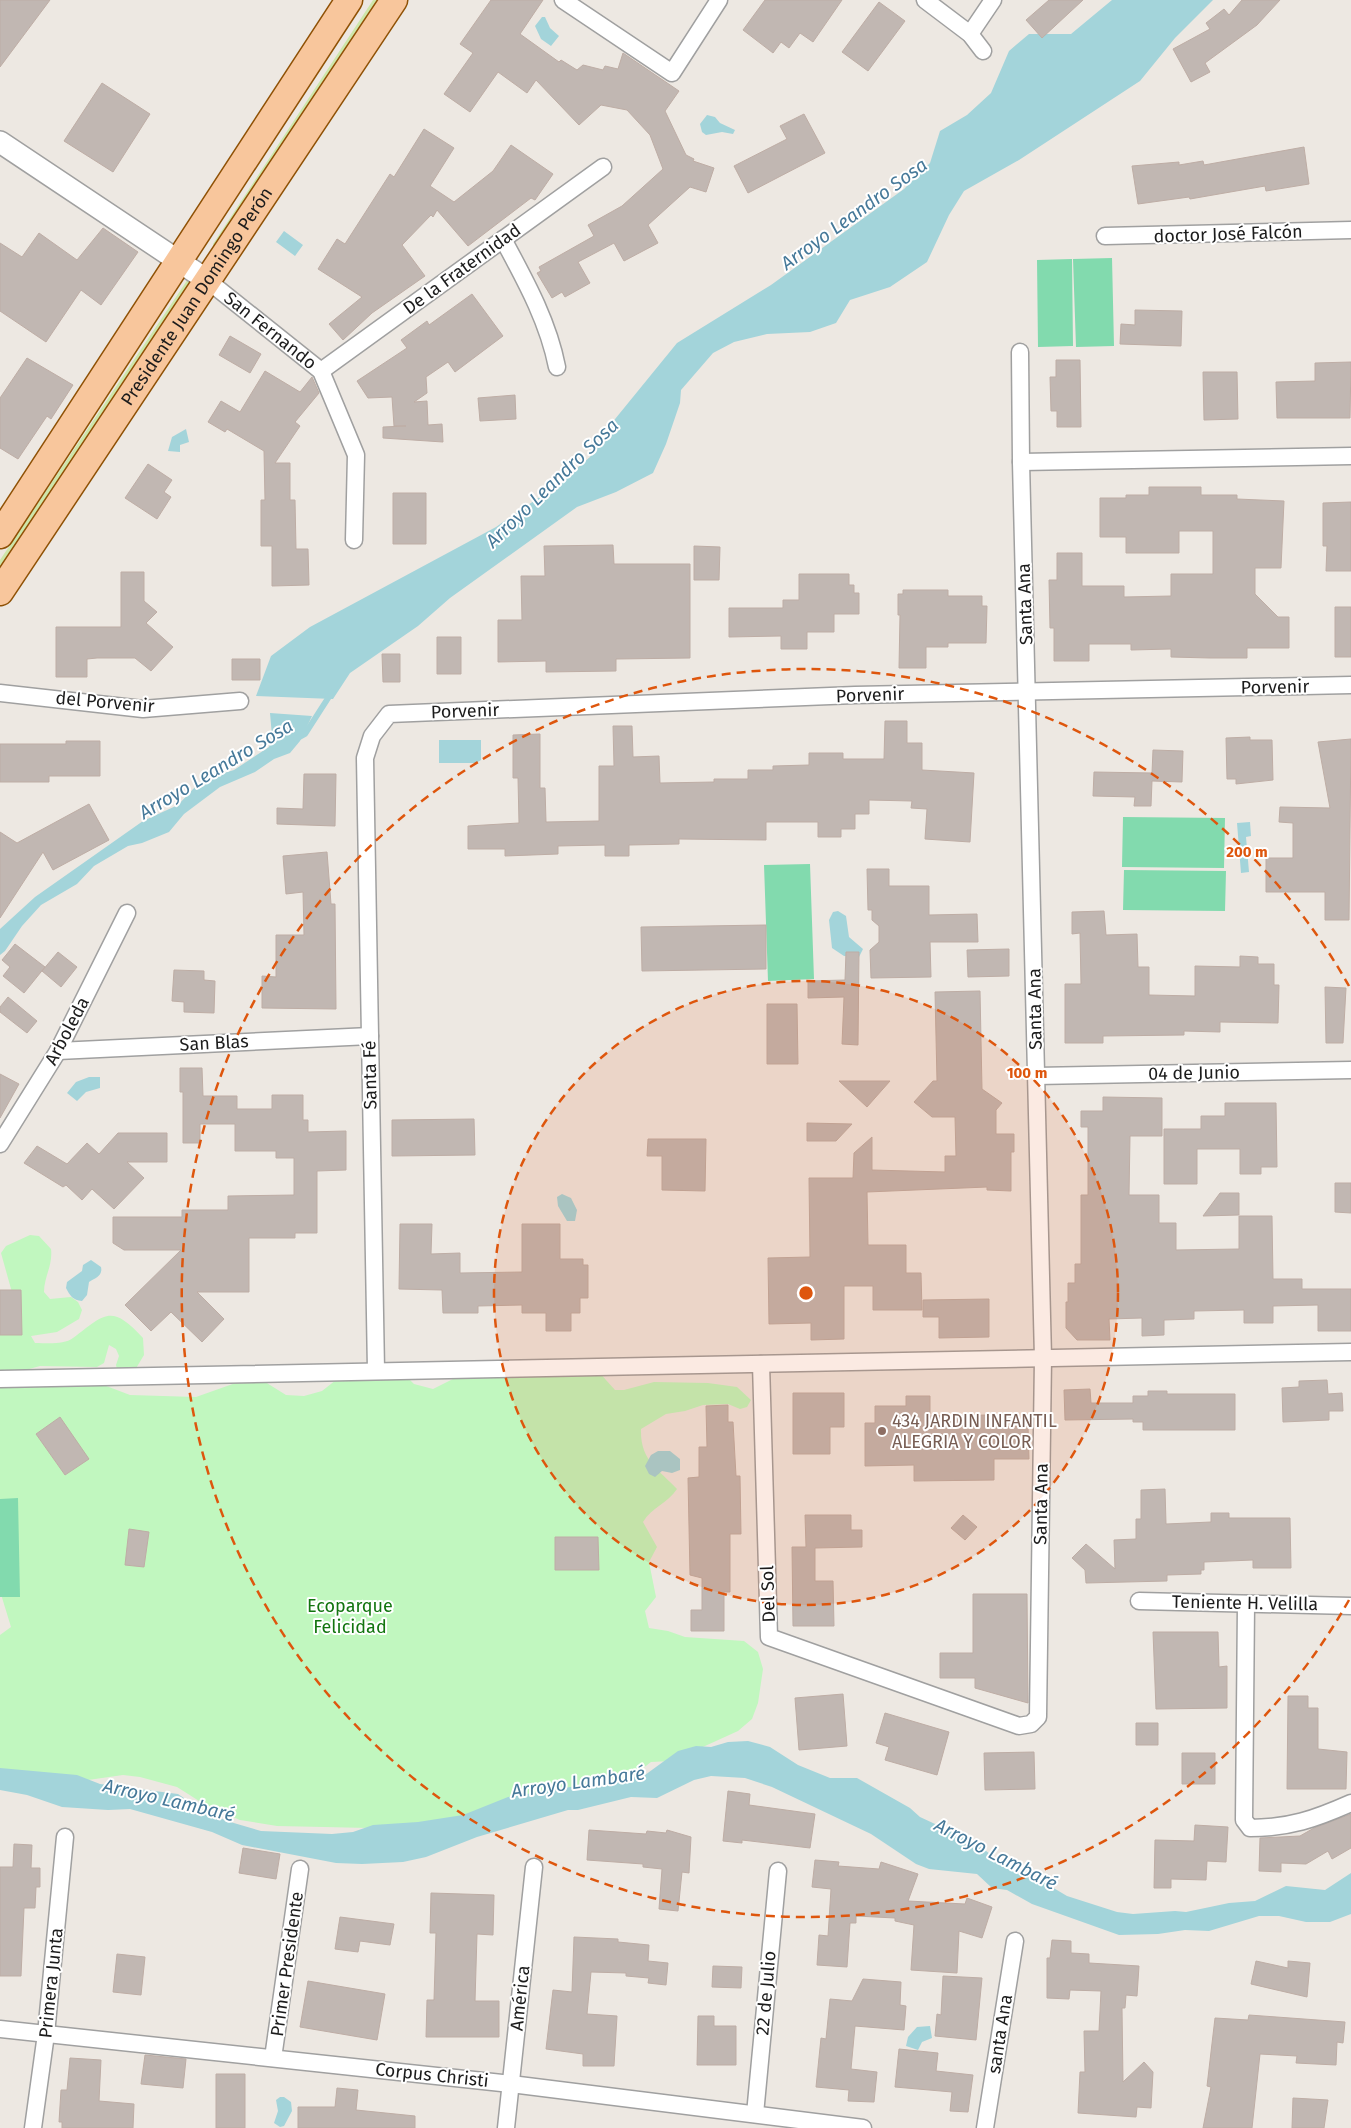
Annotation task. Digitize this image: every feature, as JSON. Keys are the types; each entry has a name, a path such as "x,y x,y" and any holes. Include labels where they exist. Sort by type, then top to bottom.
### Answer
{"main road":[{"name":"Presidente Juan Domingo Perón","path":"0,535 177,260 348,0"},
{"name":"Presidente Juan Domingo Perón","path":"0,592 394,0"}],"street":[{"path":"563,0 672,72 719,0"},
{"path":"925,0 970,34 983,51"},
{"path":"970,34 993,0"},
{"name":"San Fernando","path":"0,142 207,280 321,371 356,455 354,540"},
{"name":"De la Fraternidad","path":"321,371 603,167"},
{"name":"doctor José Falcón","path":"1104,236 1351,230"},
{"path":"502,239 528,284 552,337 557,367"},
{"name":"Santa Ana","path":"1020,352 1021,462 1043,1358 1038,1717 1031,1724"},
{"path":"1021,462 1351,456"},
{"name":"Porvenir","path":"389,714 855,695 1351,685"},
{"name":"del Porvenir","path":"0,693 142,709 240,701"},
{"name":"Santa Fé","path":"376,1370 365,758 372,736 389,714"},
{"name":"Arboleda","path":"0,1144 58,1051 127,913"},
{"name":"San Blas","path":"58,1051 370,1036"},
{"name":"04 de Junio","path":"1036,1076 1351,1070"},
{"path":"0,1379 1351,1352"},
{"name":"Del Sol","path":"761,1364 769,1637 1020,1726 1031,1724"},
{"name":"Teniente H. Velilla","path":"1139,1601 1351,1606"},
{"path":"1246,1604 1244,1820 1250,1828 1295,1825 1351,1804"},
{"name":"Primera Junta","path":"33,2128 46,2034 65,1837"},
{"name":"América","path":"506,2128 534,1867"},
{"name":"Primer Presidente","path":"273,2058 300,1869"},
{"name":"22 de Julio","path":"754,2114 778,1871"},
{"name":"santa Ana","path":"985,2128 1015,1941"},
{"name":"Corpus Christi","path":"0,2029 511,2084 863,2128"}],"green space":[{"path":"373,0 381,0 213,250 213,244"},
{"path":"1112,258 1114,346 1076,347 1073,259"},
{"path":"1072,259 1073,346 1038,347 1037,260"},
{"path":"194,278 0,572 0,560 188,279"},
{"path":"1123,817 1225,818 1224,868 1122,867"},
{"path":"810,864 814,979 768,981 764,865"},
{"path":"1124,870 1226,871 1225,911 1123,910"},
{"path":"30,1235 39,1236 51,1249 51,1260 44,1292 50,1299 71,1297 78,1302 82,1310 79,1319 57,1332 31,1336 35,1343 65,1342 101,1318 115,1316 132,1327 143,1338 144,1355 135,1370 118,1373 116,1365 119,1356 116,1349 109,1345 104,1363 97,1367 40,1366 0,1377 0,1328 13,1296 1,1253 6,1246"},
{"name":"Ecoparque Felicidad","path":"477,1367 597,1370 615,1390 624,1390 654,1382 708,1383 737,1387 751,1400 747,1407 740,1409 728,1404 703,1405 685,1411 666,1414 641,1429 647,1457 657,1470 677,1489 651,1512 643,1522 657,1547 649,1562 656,1597 645,1611 649,1628 668,1631 685,1637 744,1641 758,1652 763,1669 758,1703 752,1719 738,1731 672,1761 651,1762 638,1772 627,1785 470,1817 370,1828 277,1826 240,1820 207,1806 177,1787 140,1777 123,1775 88,1780 0,1771 0,1635 11,1627 0,1591 0,1388 33,1384 101,1384 130,1395 196,1397 244,1380 262,1380 286,1395 304,1396 322,1391 336,1380 408,1378 414,1384 433,1389","holes":["60,1418 88,1459 65,1475 36,1434","149,1532 144,1567 125,1565","555,1537 598,1537 599,1569 555,1570"]},
{"path":"18,1498 20,1597 0,1597 0,1499"}],"water":[{"path":"1112,0 1213,0 1175,38 1140,81 1019,160 964,191 949,215 927,262 890,287 850,300 836,323 810,332 767,334 734,342 713,353 681,390 680,403 666,444 653,473 616,492 577,507 450,598 418,626 350,673 333,699 256,696 271,656 310,627 496,527 560,483 590,457 611,424 677,343 771,285 904,189 930,163 940,131 967,115 991,93 1009,51 1029,34 1071,34"},
{"path":"542,17 545,17 550,28 559,36 551,46 541,39 535,26"},
{"path":"707,115 715,117 720,123 735,130 733,134 722,132 706,135 702,132 700,124"},
{"path":"284,231 303,245 295,256 276,242"},
{"path":"186,429 189,442 180,445 180,452 168,451 172,437"},
{"path":"270,713 312,716 300,741 290,753 274,759 255,772 220,787 184,814 169,832 142,843 128,846 94,866 77,884 41,905 0,955 0,929 35,897 143,821 178,805 196,786 208,778 234,770 269,747 272,736"},
{"path":"439,740 481,740 481,760 476,763 439,763"},
{"path":"1250,822 1251,836 1246,837 1249,872 1241,873 1237,823"},
{"path":"838,911 846,916 849,937 863,949 859,957 844,956 832,948 829,920 833,912"},
{"path":"89,1077 100,1077 100,1088 86,1092 77,1101 67,1093 76,1082"},
{"path":"562,1194 571,1198 577,1210 575,1221 567,1221 558,1206 557,1197"},
{"path":"91,1260 101,1267 101,1273 89,1282 87,1295 82,1301 76,1300 67,1291 67,1282 82,1271 83,1265"},
{"path":"658,1451 670,1451 680,1459 680,1470 672,1473 662,1471 655,1477 649,1474 645,1466 651,1455"},
{"name":"Arroyo Lambaré","path":"748,1741 770,1747 798,1765 830,1778 857,1778 910,1808 920,1817 976,1843 1005,1866 1025,1871 1067,1896 1117,1912 1133,1914 1186,1912 1229,1903 1255,1901 1286,1886 1325,1890 1351,1873 1351,1914 1330,1922 1306,1922 1279,1916 1259,1916 1209,1931 1185,1930 1158,1934 1119,1935 1032,1904 1007,1890 992,1888 977,1874 929,1869 916,1864 871,1834 772,1787 745,1778 711,1776 694,1780 657,1798 631,1797 578,1810 568,1810 477,1837 426,1857 403,1862 362,1864 336,1863 242,1845 212,1832 130,1809 108,1810 62,1807 27,1795 0,1790 0,1768 77,1775 100,1784 178,1794 197,1807 227,1821 261,1831 332,1834 353,1832 373,1825 418,1822 463,1815 508,1797 645,1775 678,1751 696,1746 711,1747 728,1742"},
{"path":"930,2026 932,2038 922,2042 918,2050 906,2046 908,2037 917,2027"},
{"path":"284,2097 291,2102 292,2111 284,2126 280,2127 274,2123 278,2111 276,2100"}],"building":[{"path":"0,0 50,0 0,67"},
{"path":"491,0 543,0 520,34 559,62 561,60 577,70 583,65 603,70 605,66 618,69 623,53 679,91 665,111 686,155 694,159 693,161 714,168 706,192 690,187 648,225 658,243 624,261 614,243 578,262 590,283 565,297 562,292 552,298 537,273 541,271 539,267 594,236 588,225 622,206 663,169 650,135 627,110 601,105 579,125 536,80 527,93 498,72 470,112 444,94 473,53 460,44"},
{"path":"765,0 842,0 813,42 800,33 789,48 781,42 773,53 743,30"},
{"path":"1049,0 1083,0 1042,38 1026,20"},
{"path":"1242,0 1280,0 1257,25 1205,63 1210,72 1191,82 1173,49 1210,29 1206,23 1224,9 1229,15"},
{"path":"879,2 905,21 868,71 842,52"},
{"path":"102,83 150,114 113,172 64,141"},
{"path":"804,114 825,153 748,193 734,166 787,139 780,126"},
{"path":"424,129 454,148 430,186 454,202 493,171 511,145 553,174 535,200 531,198 468,246 437,210 433,217 431,215 402,245 425,276 372,313 343,340 329,324 362,297 318,269 337,239 345,244 390,174 394,177"},
{"path":"1304,147 1309,184 1266,191 1265,186 1190,199 1189,197 1138,204 1132,166 1179,162 1179,165 1203,161 1204,165"},
{"path":"103,228 138,252 101,305 81,290 46,342 0,311 0,243 22,257 39,233 77,260"},
{"path":"472,294 503,336 455,372 448,362 426,377 427,393 414,402 427,401 428,425 442,424 443,442 383,438 383,427 406,426 394,426 392,397 368,398 357,381 407,348 401,340 427,321 429,325"},
{"path":"1135,310 1182,311 1181,346 1120,344 1121,324 1135,325"},
{"path":"230,336 261,354 250,373 219,355"},
{"path":"27,358 73,385 51,419 47,416 18,459 0,448 0,398"},
{"path":"1056,360 1080,360 1081,427 1057,427 1057,411 1051,411 1050,377 1056,377"},
{"path":"1351,362 1350,418 1277,418 1276,382 1315,381 1315,363"},
{"path":"265,371 300,392 312,377 319,393 295,422 300,426 275,463 290,463 290,500 295,500 296,549 308,549 309,585 272,586 272,546 261,546 261,500 265,500 264,451 227,429 225,432 208,422 221,401 240,412"},
{"path":"1203,372 1237,372 1238,419 1204,420"},
{"path":"515,395 516,419 480,421 478,398"},
{"path":"148,464 172,480 164,492 171,497 157,519 125,498"},
{"path":"1149,487 1201,487 1201,495 1237,495 1237,499 1284,501 1281,568 1255,568 1255,594 1278,617 1289,617 1289,648 1247,648 1247,658 1210,658 1171,657 1171,649 1131,650 1131,644 1089,644 1089,661 1054,661 1054,628 1050,628 1049,580 1057,580 1057,553 1082,553 1082,586 1124,586 1124,597 1171,596 1171,574 1213,574 1213,531 1179,531 1179,553 1126,553 1126,537 1100,537 1100,498 1126,498 1126,495 1149,495"},
{"path":"393,493 426,493 426,544 393,544"},
{"path":"1351,502 1351,571 1326,571 1327,546 1323,546 1323,503"},
{"path":"613,545 614,564 690,564 690,658 616,659 616,671 546,672 546,661 498,662 498,620 522,620 521,576 545,576 544,546"},
{"path":"694,546 720,547 719,580 694,580"},
{"path":"121,572 144,572 144,601 157,612 146,623 173,647 151,671 135,658 97,658 87,659 87,677 56,677 56,627 121,627"},
{"path":"799,574 849,574 849,585 854,585 854,593 859,593 859,614 834,614 834,632 807,632 807,649 781,649 781,636 729,637 729,608 783,608 783,600 799,600"},
{"path":"903,590 948,590 948,596 982,596 982,606 987,606 986,643 948,643 948,647 926,647 926,668 899,668 900,615 898,615 898,594 903,594"},
{"path":"1335,607 1351,607 1351,657 1335,657"},
{"path":"437,637 461,637 461,674 437,674"},
{"path":"382,654 400,654 400,682 383,682"},
{"path":"232,659 260,659 260,680 232,680"},
{"path":"885,721 907,721 907,743 922,743 922,770 974,773 970,842 925,839 927,809 911,808 912,801 869,800 869,814 855,814 855,829 841,829 841,837 818,837 818,822 766,822 766,840 679,839 679,844 629,845 629,856 605,856 605,845 558,846 558,854 505,856 505,849 468,849 468,826 519,823 518,778 513,778 513,735 540,734 540,788 545,788 546,822 599,821 599,766 614,766 613,726 632,726 633,757 659,756 660,783 714,782 714,779 748,779 748,770 773,770 773,766 809,765 809,753 843,753 843,759 884,759"},
{"path":"1250,737 1250,740 1272,740 1273,780 1236,784 1236,779 1227,779 1226,738"},
{"path":"1351,739 1349,920 1325,920 1325,892 1266,892 1266,858 1293,858 1293,823 1279,822 1280,807 1330,808 1318,742"},
{"path":"66,741 100,741 100,776 49,776 49,782 0,782 0,744 66,744"},
{"path":"1153,750 1183,751 1182,782 1152,781 1151,806 1134,806 1135,797 1093,796 1094,772 1152,773"},
{"path":"304,774 336,774 335,826 277,824 277,808 303,809"},
{"path":"89,804 109,840 53,870 43,852 0,918 0,832 17,843"},
{"path":"327,852 331,904 335,904 336,1009 262,1008 262,976 276,977 276,935 304,935 303,892 286,894 283,856"},
{"path":"867,869 889,869 889,886 929,886 929,915 977,914 978,942 930,942 931,977 871,978 870,950 879,942 879,926 872,920 872,910 868,910"},
{"path":"1104,911 1106,935 1137,934 1138,967 1149,967 1149,995 1195,996 1195,966 1240,967 1240,956 1258,957 1258,964 1274,964 1274,985 1279,985 1278,1023 1220,1022 1220,1032 1184,1031 1184,1035 1103,1036 1103,1043 1065,1043 1065,984 1081,984 1080,933 1072,934 1072,912"},
{"path":"766,925 766,969 642,971 641,927"},
{"path":"15,944 45,967 24,993 3,976 10,967 2,960"},
{"path":"1009,949 1009,976 968,977 967,950"},
{"path":"58,952 77,967 61,987 42,971"},
{"path":"846,952 859,952 858,1045 842,1044 844,997 808,998 808,981 845,980"},
{"path":"174,970 204,971 204,980 215,981 214,1013 184,1012 184,1002 172,1001"},
{"path":"1325,987 1346,988 1343,1043 1326,1043"},
{"path":"980,991 982,1089 1002,1103 996,1110 996,1134 1014,1134 1014,1152 1011,1152 1011,1191 987,1190 987,1187 867,1192 868,1245 906,1245 906,1273 921,1273 922,1310 873,1310 873,1286 844,1286 844,1339 811,1340 811,1323 769,1324 768,1258 810,1257 809,1178 853,1178 854,1153 872,1137 872,1170 945,1172 945,1156 956,1156 955,1117 932,1117 914,1102 933,1081 937,1081 935,992"},
{"path":"8,997 37,1021 27,1033 0,1012 0,1007"},
{"path":"767,1004 797,1004 798,1064 767,1064"},
{"path":"180,1068 202,1068 203,1096 237,1096 237,1109 272,1109 272,1095 303,1095 303,1120 308,1120 308,1132 346,1131 346,1170 317,1171 317,1233 295,1233 295,1238 249,1238 249,1292 197,1292 224,1319 202,1342 171,1312 151,1331 125,1305 181,1250 124,1250 113,1243 113,1217 182,1217 182,1210 228,1210 228,1196 294,1195 294,1158 276,1158 276,1151 235,1151 235,1124 200,1124 200,1143 183,1143 183,1092 180,1092"},
{"path":"0,1074 19,1084 0,1118"},
{"path":"839,1081 890,1081 867,1107"},
{"path":"1103,1097 1162,1098 1162,1136 1130,1136 1129,1195 1159,1195 1159,1223 1176,1223 1176,1250 1239,1249 1239,1216 1272,1216 1273,1279 1302,1279 1302,1289 1351,1289 1351,1331 1318,1331 1318,1305 1273,1306 1273,1323 1244,1323 1244,1310 1194,1311 1194,1319 1164,1320 1164,1335 1142,1336 1142,1318 1109,1319 1110,1340 1077,1340 1066,1328 1066,1302 1068,1302 1068,1283 1075,1283 1075,1264 1081,1264 1081,1195 1088,1195 1088,1127 1081,1127 1081,1111 1103,1111"},
{"path":"1225,1103 1276,1103 1277,1167 1261,1167 1261,1174 1240,1174 1240,1149 1197,1149 1197,1184 1164,1184 1164,1129 1201,1129 1201,1116 1225,1116"},
{"path":"474,1119 475,1155 392,1156 392,1120"},
{"path":"807,1123 852,1124 836,1141 807,1141"},
{"path":"118,1133 167,1133 167,1162 127,1162 144,1178 114,1209 92,1189 82,1200 66,1185 63,1187 24,1163 37,1146 67,1164 87,1143 99,1154"},
{"path":"648,1139 706,1139 705,1191 662,1190 662,1156 647,1156"},
{"path":"1335,1183 1351,1183 1351,1213 1335,1212"},
{"path":"1220,1193 1239,1193 1239,1215 1203,1216"},
{"path":"400,1224 432,1224 431,1254 460,1253 460,1273 522,1272 522,1224 560,1224 560,1259 583,1259 583,1265 588,1265 588,1298 580,1298 580,1313 571,1313 571,1331 546,1331 546,1313 522,1313 522,1305 478,1306 478,1313 443,1313 442,1290 399,1289"},
{"path":"0,1290 21,1290 22,1335 0,1335"},
{"path":"989,1299 989,1337 939,1338 939,1317 923,1317 923,1300"},
{"path":"1327,1380 1328,1394 1342,1393 1343,1411 1329,1411 1329,1420 1283,1422 1282,1388 1299,1387 1299,1381"},
{"path":"1090,1389 1091,1403 1133,1403 1133,1396 1148,1396 1148,1391 1167,1391 1167,1394 1235,1394 1235,1430 1143,1430 1143,1422 1133,1422 1133,1419 1065,1420 1064,1390"},
{"path":"793,1393 844,1393 844,1427 830,1427 830,1454 793,1454"},
{"path":"906,1396 930,1396 930,1416 987,1415 988,1427 1028,1426 1029,1459 994,1459 994,1480 914,1481 914,1465 865,1466 865,1423 875,1423 875,1406 906,1406"},
{"path":"728,1405 728,1422 733,1422 736,1476 740,1476 741,1534 730,1534 730,1592 724,1592 724,1631 691,1631 691,1610 702,1610 702,1578 690,1575 688,1478 699,1477 699,1447 707,1447 706,1406"},
{"path":"60,1417 89,1459 65,1475 36,1434"},
{"path":"1165,1489 1166,1524 1211,1522 1211,1513 1229,1513 1229,1518 1290,1518 1291,1568 1253,1568 1253,1560 1204,1562 1204,1570 1201,1570 1201,1574 1167,1575 1167,1581 1086,1583 1085,1570 1072,1558 1086,1544 1115,1569 1114,1540 1136,1539 1136,1519 1141,1519 1141,1490"},
{"path":"805,1515 851,1515 851,1530 862,1530 862,1547 815,1548 815,1581 833,1581 834,1626 793,1626 792,1547 806,1547"},
{"path":"963,1515 977,1527 965,1540 951,1528"},
{"path":"129,1529 149,1532 144,1567 125,1565"},
{"path":"555,1537 598,1537 599,1570 555,1570"},
{"path":"973,1594 1027,1594 1028,1703 975,1688 975,1678 940,1678 940,1653 973,1653"},
{"path":"1153,1632 1218,1632 1219,1667 1227,1666 1227,1708 1156,1709"},
{"path":"843,1694 847,1746 799,1750 795,1698"},
{"path":"1288,1696 1308,1696 1308,1708 1318,1708 1318,1749 1347,1752 1346,1789 1287,1789"},
{"path":"885,1713 949,1732 937,1775 885,1760 889,1747 876,1743"},
{"path":"1136,1723 1158,1723 1158,1745 1136,1745"},
{"path":"1034,1752 1035,1789 985,1790 984,1753"},
{"path":"1182,1753 1215,1753 1215,1784 1182,1784"},
{"path":"728,1791 750,1794 749,1805 815,1814 810,1848 742,1840 742,1843 723,1841"},
{"path":"1351,1814 1351,1848 1332,1859 1328,1851 1306,1864 1281,1863 1281,1872 1259,1871 1260,1838 1300,1836 1314,1828"},
{"path":"1195,1825 1228,1827 1226,1862 1207,1861 1206,1880 1171,1879 1171,1888 1154,1888 1155,1840 1194,1841"},
{"path":"589,1830 646,1834 647,1831 666,1833 667,1830 691,1837 689,1873 682,1872 678,1911 659,1909 662,1869 643,1867 643,1864 587,1860"},
{"path":"14,1844 32,1845 31,1868 40,1868 40,1887 36,1887 35,1908 24,1908 21,1976 0,1976 0,1867 13,1867"},
{"path":"243,1848 280,1854 276,1879 239,1873"},
{"path":"815,1860 839,1862 838,1866 879,1869 881,1862 918,1874 908,1901 965,1904 967,1898 992,1907 982,1938 959,1931 957,1973 911,1970 914,1925 895,1921 895,1918 856,1916 856,1923 850,1923 847,1967 817,1965 819,1935 828,1936 831,1889 812,1887"},
{"path":"431,1893 494,1895 493,1935 477,1934 475,2001 499,2001 499,2037 426,2037 427,2000 434,2000 436,1933 430,1933"},
{"path":"340,1917 394,1924 390,1945 360,1941 358,1952 335,1949"},
{"path":"574,1937 618,1939 618,1942 649,1945 648,1961 668,1963 666,1985 648,1983 649,1978 626,1976 626,1973 591,1972 587,2014 617,2016 614,2066 583,2066 583,2054 546,2049 553,1990 572,1992"},
{"path":"1052,1940 1071,1941 1071,1953 1089,1954 1089,1963 1139,1966 1137,1996 1126,1995 1125,2008 1122,2008 1123,2082 1144,2062 1153,2072 1151,2108 1137,2107 1136,2117 1078,2113 1080,2072 1085,2072 1084,2031 1099,2031 1101,1991 1070,1990 1069,1999 1047,1998 1047,1958 1050,1958"},
{"path":"117,1954 145,1957 141,1995 113,1992"},
{"path":"1256,1961 1288,1968 1288,1961 1310,1963 1307,1997 1251,1984"},
{"path":"713,1966 742,1967 741,1988 712,1987"},
{"path":"943,1976 982,1978 976,2040 935,2036 937,2014 941,2015"},
{"path":"863,1979 901,1982 900,2005 906,2006 904,2030 855,2026 851,2069 877,2072 874,2102 848,2101 849,2090 816,2087 821,2038 826,2039 830,1999 852,2001"},
{"path":"308,1981 385,1994 377,2040 300,2027"},
{"path":"1249,2015 1345,2022 1343,2043 1337,2042 1336,2065 1296,2063 1297,2056 1260,2054 1252,2128 1203,2128 1211,2087 1207,2086 1215,2018 1248,2020"},
{"path":"698,2016 714,2016 714,2026 736,2026 736,2065 697,2065"},
{"path":"899,2049 938,2053 936,2071 973,2075 968,2112 950,2111 952,2092 895,2087"},
{"path":"145,2055 186,2059 183,2088 141,2084"},
{"path":"70,2058 101,2060 99,2101 134,2104 133,2128 62,2128 62,2122 59,2122 61,2090 67,2090"},
{"path":"216,2074 245,2074 245,2128 216,2128"},
{"path":"337,2088 358,2090 356,2110 415,2116 415,2128 298,2128 298,2107 335,2107"},
{"path":"1293,2098 1328,2100 1324,2128 1292,2128"}],"waterway":[{"name":"Arroyo Leandro Sosa","path":"296,739 305,734 332,692"}],"place":[{"name":"434 JARDIN INFANTIL ALEGRIA Y COLOR","path":"882,1431"}]}
